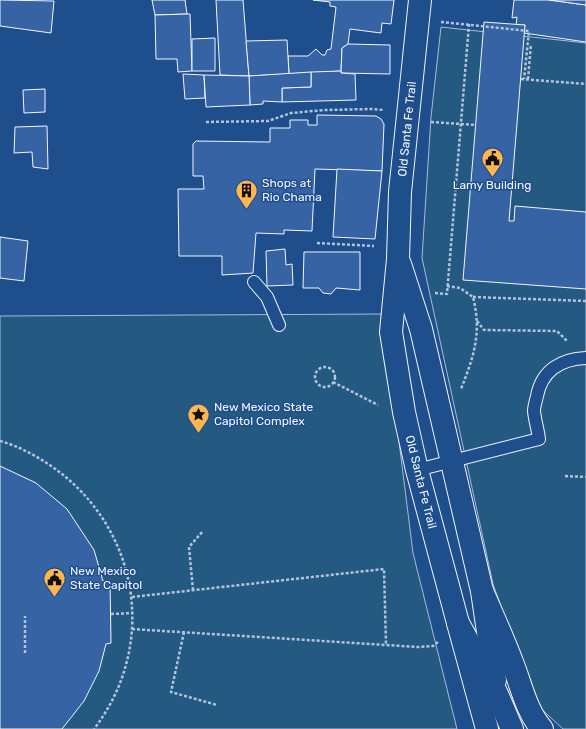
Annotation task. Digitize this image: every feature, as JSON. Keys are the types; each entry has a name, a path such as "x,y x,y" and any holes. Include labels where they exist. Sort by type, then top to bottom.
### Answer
{"street":[{"name":"Old Santa Fe Trail","path":"420,0 400,192 398,253 391,332 404,412 417,470 458,622 497,694 512,729"},
{"name":"Old Santa Fe Trail","path":"398,253 421,329 482,591 497,694"},
{"path":"482,591 512,661 526,700 536,722 542,729"},
{"path":"458,622 487,729"}],"lane":[{"path":"254,282 267,297 279,325"},
{"path":"417,470 540,439 534,410 540,383 549,370 560,363 572,359 586,358"}],"path":[{"path":"448,22 529,31 524,79"},
{"path":"441,293 447,294 468,24"},
{"path":"524,79 532,44"},
{"path":"524,79 586,84"},
{"path":"206,122 268,121 291,113 325,110 372,109 408,114"},
{"path":"438,122 476,125"},
{"path":"317,243 398,253"},
{"path":"447,286 460,288 473,297 586,301"},
{"path":"457,396 461,389 478,337 473,297"},
{"path":"477,321 484,330 557,331 571,345"},
{"path":"322,367 332,369 335,376 333,382 329,386 320,385 316,377 317,371 322,367"},
{"path":"333,382 379,406"},
{"path":"0,441 25,451 50,465 78,486 95,506 110,529 119,547 126,568 132,597 133,613 128,657 118,690 105,716 94,729"},
{"path":"565,476 586,477"},
{"path":"193,590 189,546 204,530"},
{"path":"132,597 384,569 386,644"},
{"path":"111,614 133,613"},
{"path":"25,616 25,653"},
{"path":"132,629 418,647 433,646 438,642"},
{"path":"184,632 171,692 216,705"}],"shaded area":[{"path":"441,27 586,43 586,729 563,729 536,704 493,584 422,258 431,117"},
{"name":"New Mexico State Capitol Complex","path":"383,314 413,553 457,729 0,729 0,316"}],"building":[{"path":"0,0 54,1 51,33 0,26"},
{"path":"152,0 185,0 187,14 155,15"},
{"path":"216,0 243,0 249,76 220,75"},
{"path":"313,0 394,0 391,24 382,23 381,33 350,29 348,44 342,48 341,71 289,74 288,56 308,56 316,49 322,55 325,55 327,50 331,49 336,7 330,6 330,2"},
{"path":"514,0 549,0 586,5 586,42 524,33 525,25 516,25 517,17 512,18"},
{"path":"549,0 586,0 586,5"},
{"path":"190,14 192,71 178,72 177,59 156,59 155,15"},
{"name":"Lamy Building","path":"484,22 525,25 509,221 514,221 515,206 586,212 586,289 463,280"},
{"path":"215,38 215,71 192,71 192,39"},
{"path":"287,40 289,74 249,76 246,41"},
{"path":"348,44 390,45 390,74 341,73 342,48"},
{"path":"341,71 341,73 355,74 356,100 282,102 282,88 311,87 311,72"},
{"path":"311,72 311,87 282,88 282,102 263,101 263,104 250,105 249,76"},
{"path":"183,74 204,75 205,98 185,99"},
{"path":"204,75 249,76 250,105 206,107"},
{"path":"45,89 45,112 24,113 23,90"},
{"name":"Shops at Rio Chama","path":"317,115 376,116 381,119 384,124 382,171 315,169 312,231 284,230 284,234 256,233 253,273 222,275 222,256 179,256 178,189 204,189 203,176 193,176 193,144 196,141 270,142 270,128 290,128 290,120 308,120 308,125 317,125"},
{"path":"47,126 48,169 33,167 32,152 14,153 15,127"},
{"path":"337,169 382,171 375,239 333,237"},
{"path":"0,237 28,241 24,281 0,278"},
{"path":"285,249 286,265 292,264 293,285 267,286 266,251"},
{"path":"304,252 360,252 360,290 336,288 331,294 323,293 319,288 303,288"},
{"name":"New Mexico State Capitol","path":"0,466 36,483 67,509 94,550 103,581 110,581 111,643 106,644 99,671 84,701 62,729 0,729"}],"place":[{"name":"Lamy Building","path":"492,178"},
{"name":"Shops at Rio Chama","path":"246,210"},
{"name":"New Mexico State Capitol Complex","path":"199,434"},
{"name":"New Mexico State Capitol","path":"55,598"}]}
